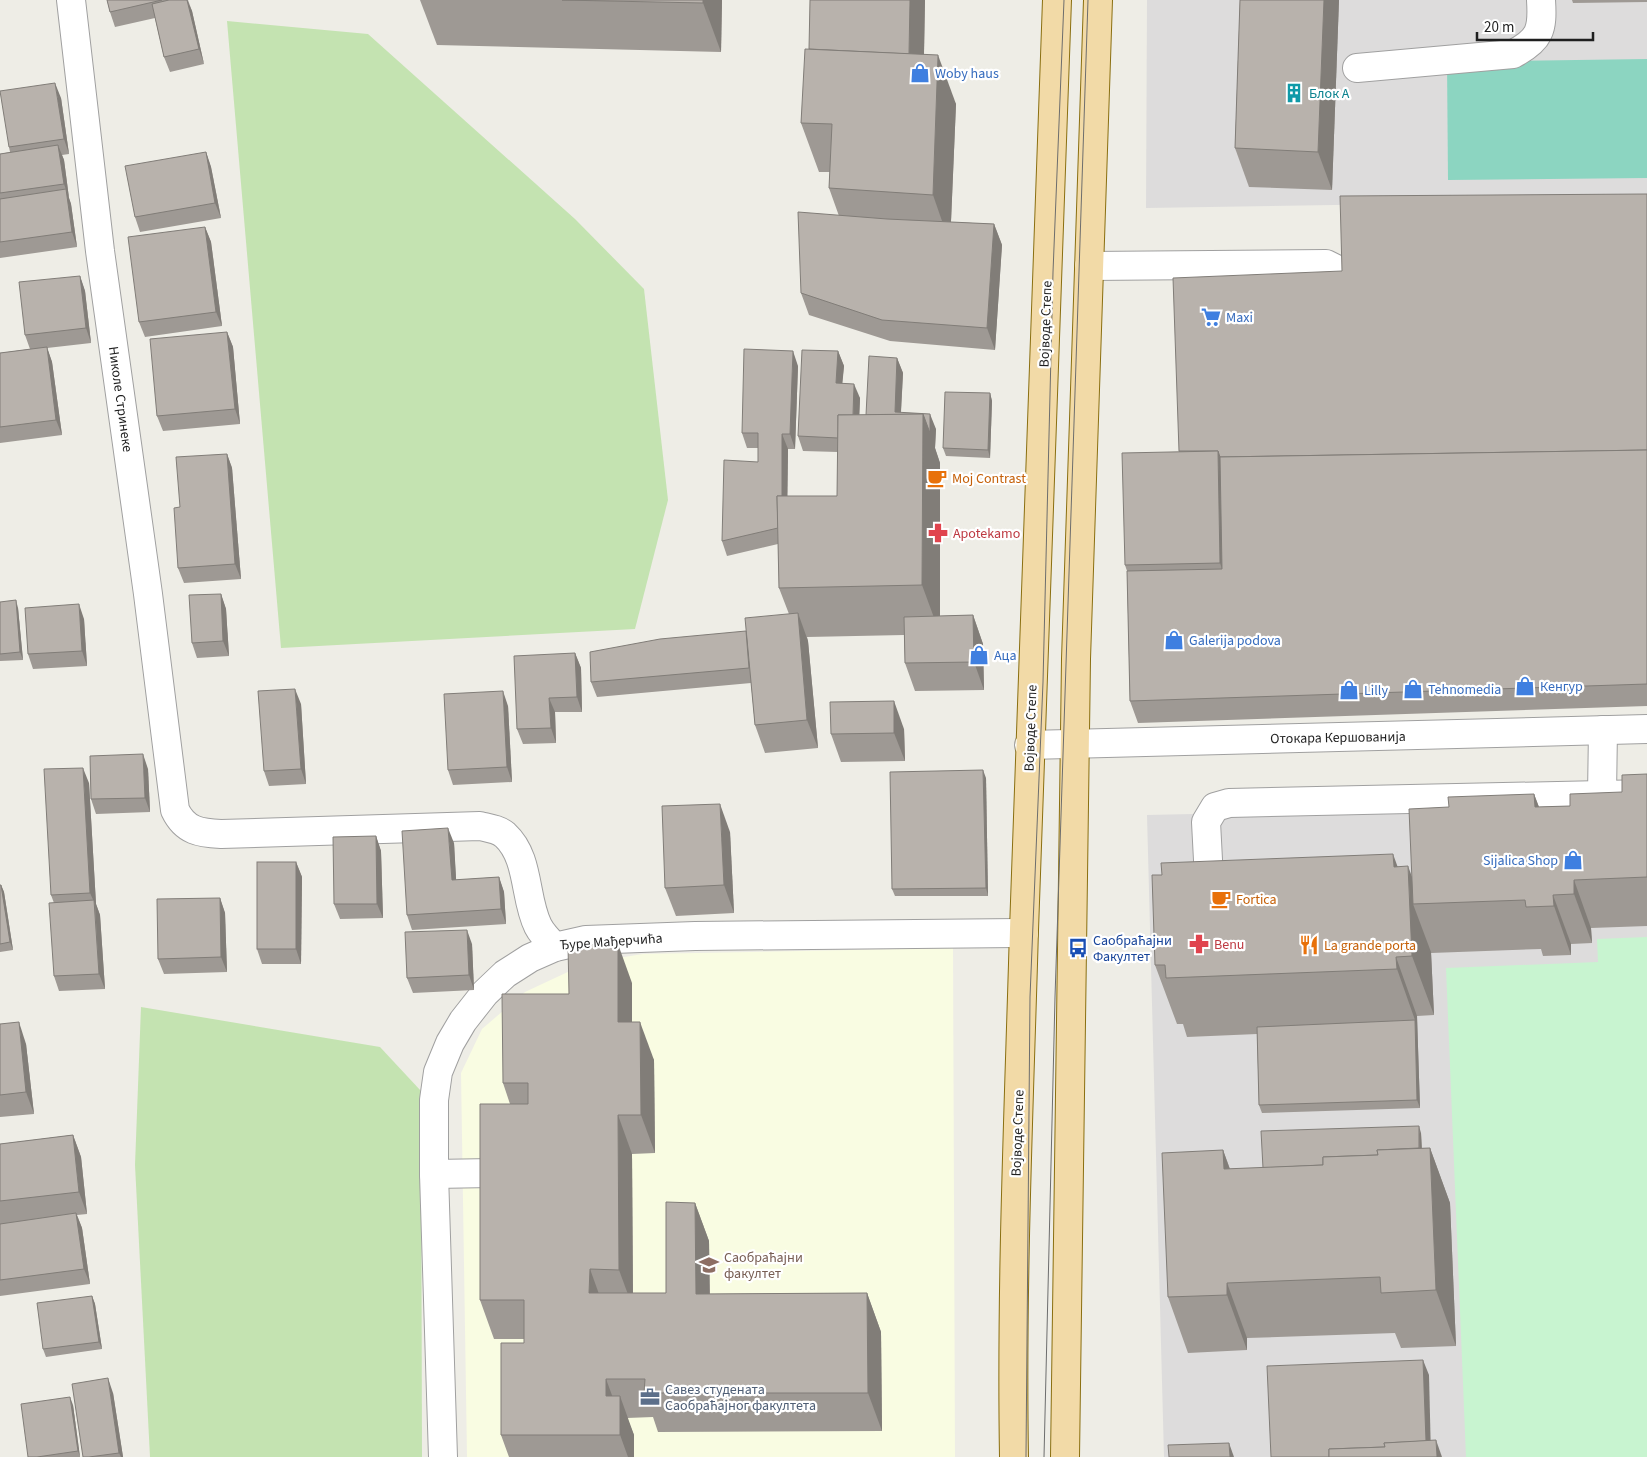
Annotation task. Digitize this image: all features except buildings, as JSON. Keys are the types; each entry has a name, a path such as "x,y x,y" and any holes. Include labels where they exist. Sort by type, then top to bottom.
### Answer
{"main road":[{"name":"Војводе Степе","path":"1014,1457 1013,1347 1016,1164 1029,744 1057,0"},
{"path":"1065,1457 1076,659 1098,0"}],"street":[{"name":"Николе Стринеке","path":"71,0 100,251 148,594 174,799"},
{"path":"1356,68 1513,54 1526,47 1535,38 1542,20 1541,0"},
{"path":"1089,266 1326,264 1334,268"},
{"name":"Отокара Кершованија","path":"1029,744 1647,729"},
{"path":"1602,795 1603,730"},
{"path":"1210,911 1206,822 1215,807 1222,805 1238,803 1647,794"},
{"name":"Ђуре Мађерчића","path":"174,799 175,810 179,819 192,830 205,833 480,826 493,829 504,835 514,846 523,867 537,922 545,936 555,947 586,940 615,938 1024,933"},
{"path":"443,1457 434,1174 434,1100 438,1072 450,1043 468,1014 485,993 505,974 530,958 555,947"},
{"path":"434,1174 492,1173"}],"shaded area":[{"path":"1147,0 1647,0 1647,200 1146,208"},
{"path":"1647,804 1647,1457 1164,1457 1147,815"},
{"name":"Саобраћајни факултет","path":"953,948 955,1457 467,1457 461,1073 482,1029 525,992 587,963 643,954"}],"green space":[{"path":"227,21 368,34 575,219 644,289 668,500 635,629 281,648"},
{"path":"1647,59 1647,178 1448,180 1447,62"},
{"path":"1647,937 1647,1457 1466,1457 1446,968 1598,962 1597,939"},
{"path":"141,1007 380,1047 421,1091 422,1457 150,1457 135,1165"}],"tram line":[{"path":"1026,1457 1030,997 1043,682 1053,272 1064,0"},
{"path":"1044,1457 1055,997 1088,0"}],"place":[{"name":"Woby haus","path":"920,73"},
{"name":"Блок А","path":"1294,93"},
{"name":"Maxi","path":"1211,317"},
{"name":"Moj Contrast","path":"937,478"},
{"name":"Apotekamo","path":"938,533"},
{"name":"Galerija podova","path":"1174,640"},
{"name":"Аца","path":"979,655"},
{"name":"Кенгур","path":"1525,686"},
{"name":"Tehnomedia","path":"1413,689"},
{"name":"Lilly","path":"1349,690"},
{"name":"Sijalica Shop","path":"1573,860"},
{"name":"Fortica","path":"1221,899"},
{"name":"Benu","path":"1199,944"},
{"name":"La grande porta","path":"1309,945"},
{"name":"Саобраћајни Факултет","path":"1078,948"},
{"name":"Саобраћајни факултет","path":"709,1265"},
{"name":"Савез студената Саобраћајног факултета","path":"650,1397"}]}
